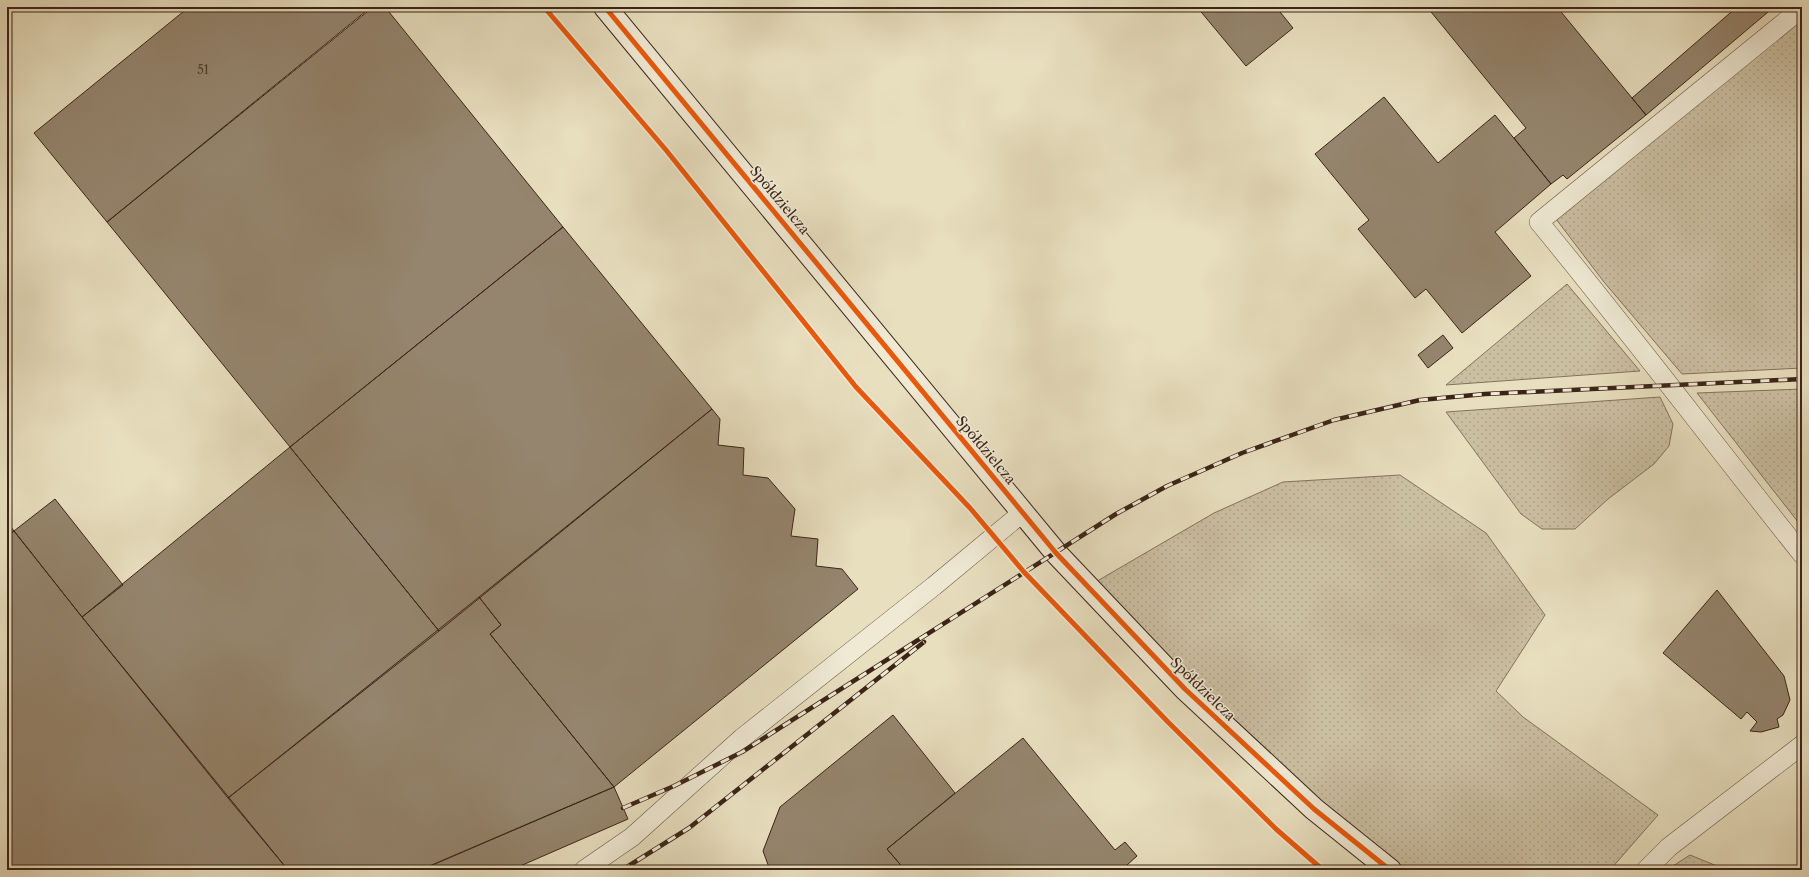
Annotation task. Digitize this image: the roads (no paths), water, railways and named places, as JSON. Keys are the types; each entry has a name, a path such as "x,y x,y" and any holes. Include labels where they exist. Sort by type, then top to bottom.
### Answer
{"street":[{"name":"Spółdzielcza","path":"605,7 1056,554 1184,689 1314,809 1390,870"}],"lane":[{"path":"1802,8 1539,222 1593,288 1706,435 1802,554"},
{"path":"584,870 632,837 742,738 934,586 1022,512"},
{"path":"1646,870 1669,846 1802,745"}],"railway":[{"path":"623,808 674,786 742,752 1116,514 1167,486 1242,453 1334,420 1420,400 1485,394 1802,379"},
{"path":"622,870 689,828 924,642"}]}
